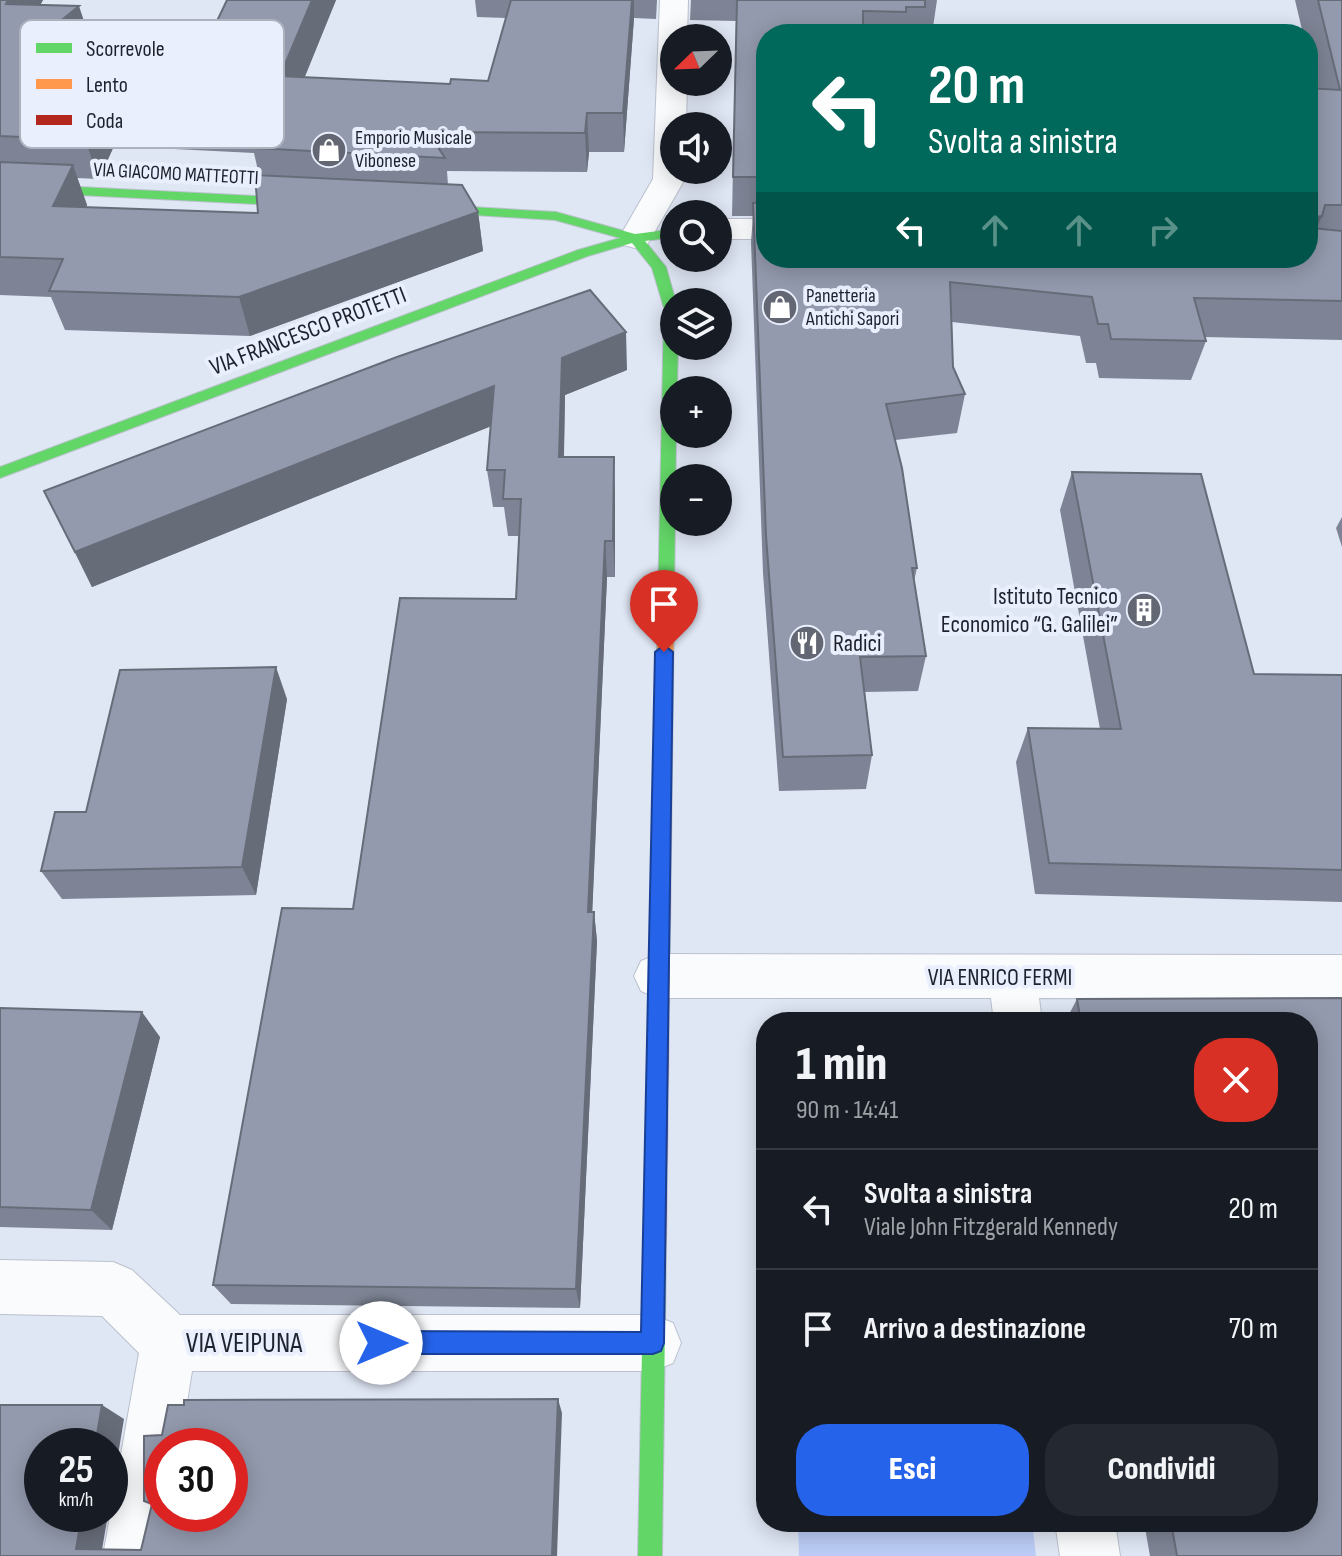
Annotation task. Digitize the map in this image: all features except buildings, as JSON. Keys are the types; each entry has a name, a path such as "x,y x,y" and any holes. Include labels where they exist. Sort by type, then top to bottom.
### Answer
{"main road":[{"name":"VIA GIACOMO MATTEOTTI","path":"0,187 331,204"},
{"path":"394,207 556,216 635,238 660,235"},
{"path":"635,238 659,267 671,308 650,1556"},
{"name":"VIA FRANCESCO PROTETTI","path":"0,473 583,253 635,238"}],"street":[{"path":"635,238 669,179 674,0"},
{"path":"732,229 756,229"},
{"name":"VIA ENRICO FERMI","path":"658,976 1015,999 1342,977"},
{"name":"VIA VEIPUNA","path":"0,1287 113,1289 169,1343 653,1343"},
{"path":"133,1556 169,1343"},
{"path":"1086,1532 1090,1556"}],"shaded area":[{"path":"798,1532 1033,1532 1036,1556 799,1556"}],"traffic: fast":[{"path":"0,187 317,203"},
{"path":"418,208 556,216 635,238 659,267 671,308 666,603"},
{"path":"0,473 583,253 635,238 660,235"},
{"path":"650,1556 655,1248"}],"traffic: slow":[{"path":"662,853 666,603"}],"traffic: jam":[{"path":"655,1248 662,853"}],"place":[{"name":"Emporio Musicale Vibonese","path":"329,150"},
{"name":"Panetteria Antichi Sapori","path":"780,307"},
{"name":"Istituto Tecnico Economico “G. Galilei”","path":"1144,610"},
{"name":"Radici","path":"807,643"}],"route":[{"path":"381,1343 653,1343 664,652"}]}
